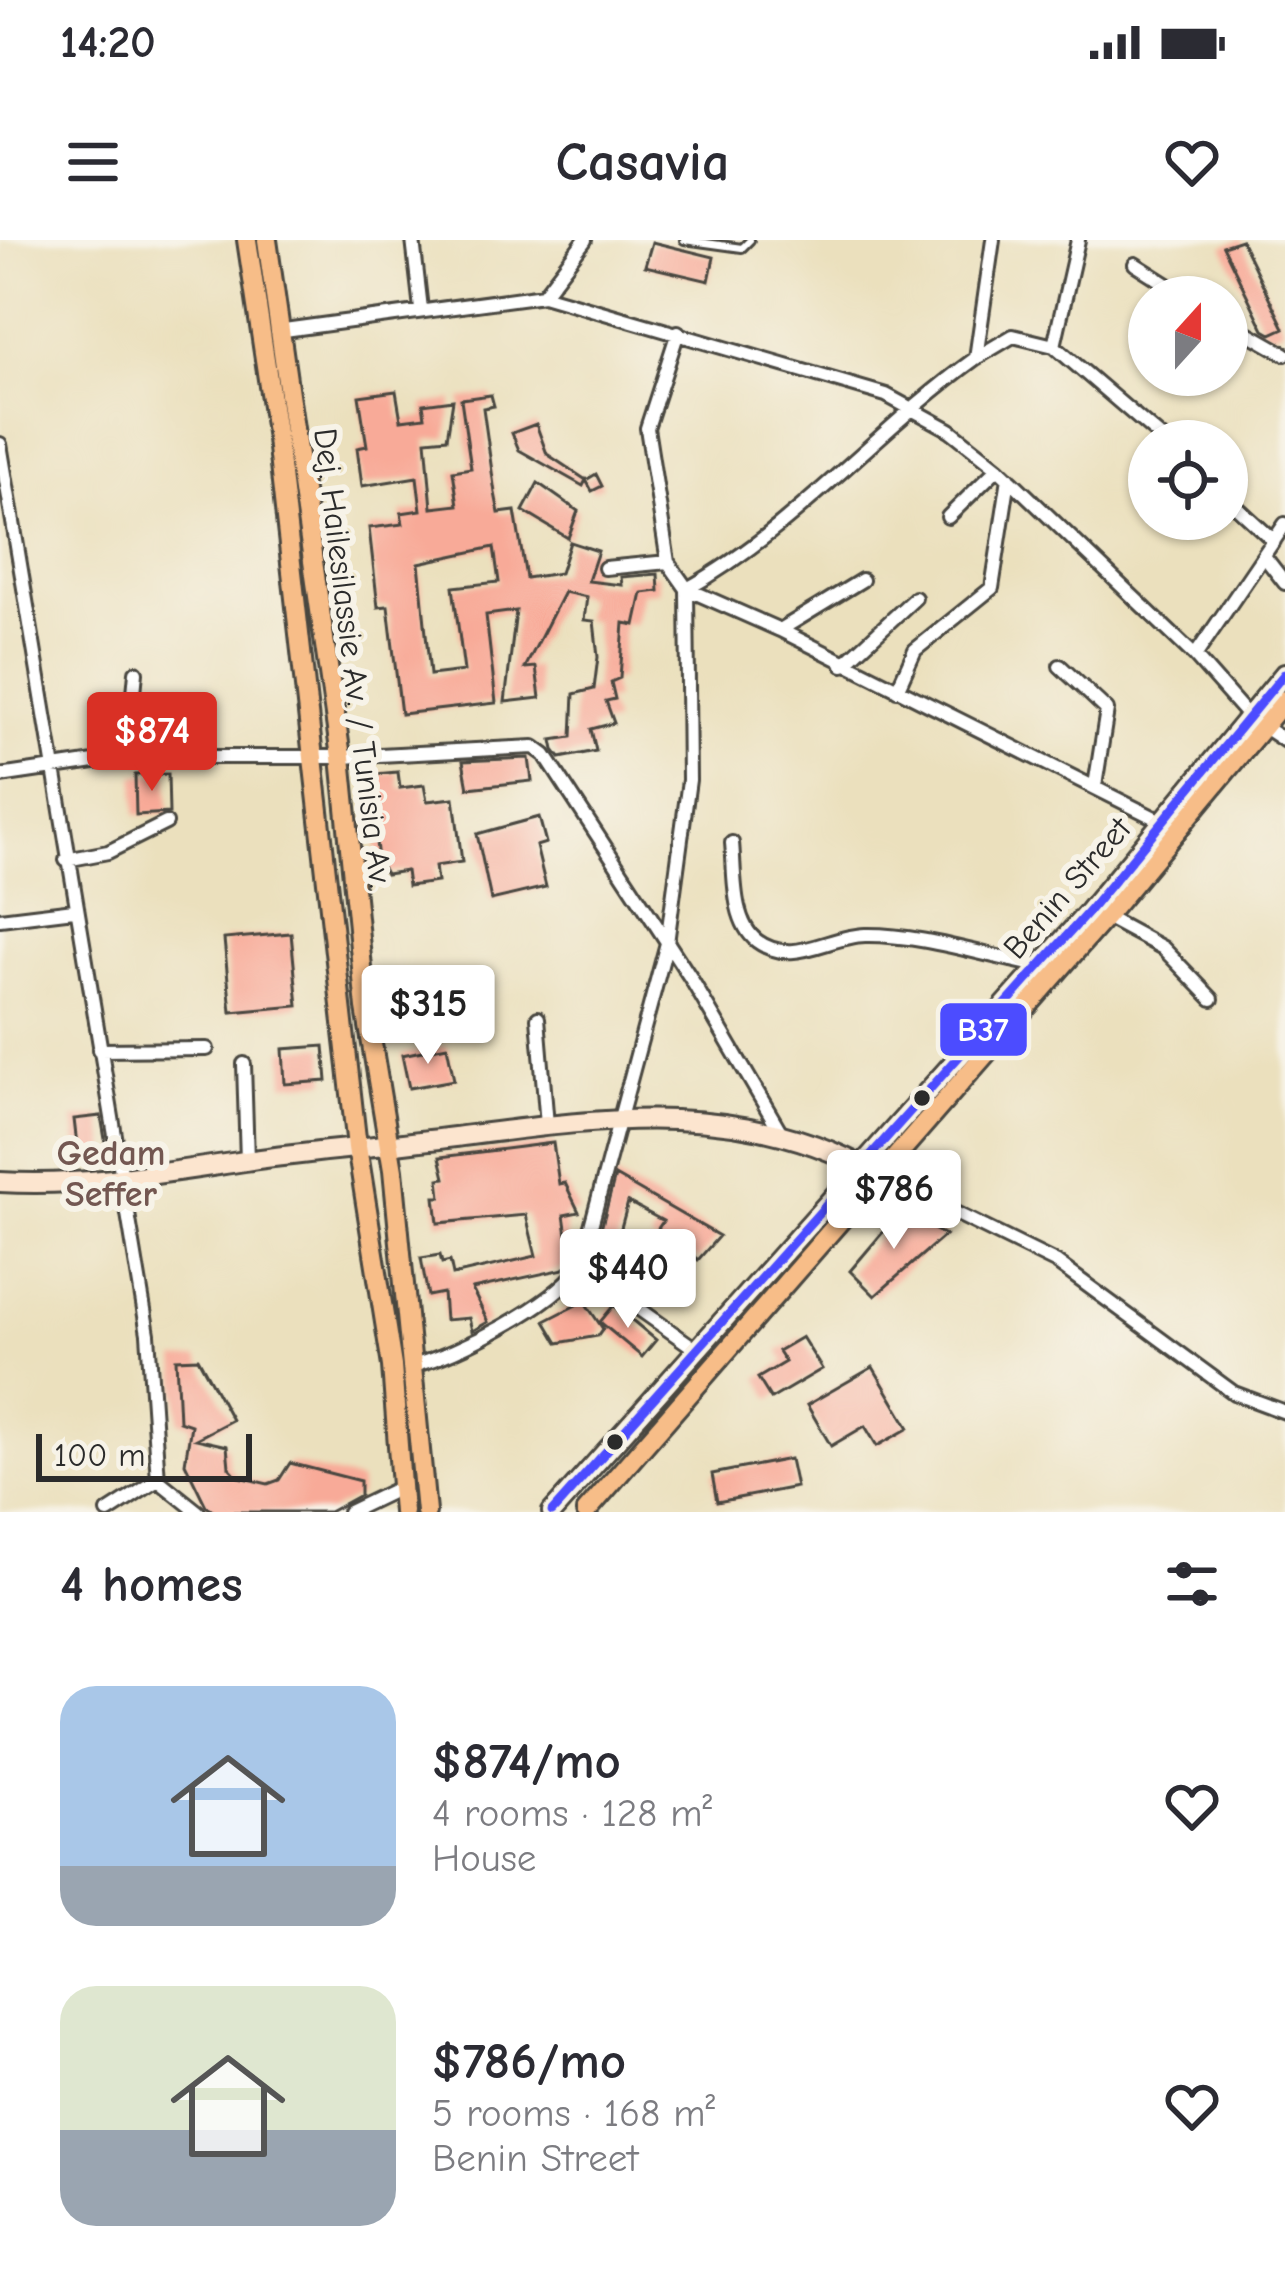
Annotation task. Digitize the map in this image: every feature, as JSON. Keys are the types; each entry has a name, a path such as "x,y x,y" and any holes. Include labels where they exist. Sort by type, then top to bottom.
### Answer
{"main road":[{"name":"Dej. Hailesilassie Av. / Tunisia Av.","path":"247,240 277,440 357,1148 392,1366 403,1512"},
{"name":"Dej. Hailesilassie Av. / Tunisia Av.","path":"267,240 341,757 366,1008 389,1145 426,1512"},
{"name":"Benin Street","path":"552,1512 697,1350 794,1254 1097,914 1256,722 1285,673"},
{"name":"Benin Street","path":"1097,914 1163,823 1256,722 1285,700"},
{"name":"Benin Street","path":"586,1512 794,1254"}],"street":[{"path":"412,240 421,309"},
{"path":"543,295 585,240"},
{"path":"976,358 993,240"},
{"path":"1054,346 1078,240"},
{"path":"1135,264 1154,276"},
{"path":"259,336 543,295 679,332 911,406 1004,473 1196,656 1256,722 1285,741"},
{"path":"679,332 647,428 668,562 687,589 780,630 1163,823"},
{"path":"1248,333 1285,354"},
{"path":"687,589 804,506 911,406 1013,336 1054,346 1140,420"},
{"path":"0,444 4,496 148,1334 158,1480 198,1512"},
{"path":"947,517 1004,473"},
{"path":"897,690 915,650 992,588 1004,473"},
{"path":"1248,517 1274,541"},
{"path":"1196,656 1285,524"},
{"path":"1264,556 1285,584"},
{"path":"605,568 668,562"},
{"path":"780,630 862,580"},
{"path":"412,1366 466,1347 555,1290 580,1267 667,943 689,780 687,589"},
{"path":"843,664 915,598"},
{"path":"1060,665 1107,710 1095,786"},
{"path":"128,757 136,672"},
{"path":"0,776 53,764 128,757 341,757 534,747 545,755 667,943 780,1131"},
{"path":"66,860 108,852 166,823"},
{"path":"732,843 745,925 752,938 771,949 797,951 871,935 1048,970"},
{"path":"0,920 74,910"},
{"path":"1097,914 1163,948 1212,999"},
{"path":"538,1018 548,1125"},
{"path":"99,1050 207,1049"},
{"path":"244,1064 247,1160"},
{"path":"0,1182 120,1181 247,1160 622,1119 733,1123 780,1131 1057,1263 1234,1393 1285,1412"},
{"path":"580,1267 697,1350"},
{"path":"108,1512 158,1480"},
{"path":"349,1512 401,1487"}],"lane":[{"path":"685,240 742,248 750,240"}],"building":[{"path":"1241,240 1284,328 1271,334 1264,330 1248,297 1248,276 1238,276 1223,246"},
{"path":"652,242 714,257 709,281 645,266"},
{"path":"396,391 401,420 425,417 423,404 453,400 447,438 426,440 432,508 458,505 453,471 471,468 461,399 491,395 494,406 483,408 495,493 499,513 515,511 526,578 560,573 570,542 598,551 588,581 622,585 621,577 658,574 659,591 642,593 635,625 624,623 620,678 611,682 615,699 606,701 614,723 591,729 596,751 560,758 554,750 552,740 572,737 574,694 594,689 598,657 594,621 584,620 587,597 564,592 525,668 536,667 540,698 505,702 516,611 486,615 496,703 401,714 388,606 378,607 369,528 403,524 401,513 421,510 417,477 362,486 357,448 367,446 359,396","holes":["494,547 499,582 453,587 464,671 430,675 419,563"]},
{"path":"536,424 547,454 586,480 583,486 519,450 512,433"},
{"path":"596,474 602,486 592,491 586,480"},
{"path":"538,483 578,511 568,538 523,511"},
{"path":"529,758 532,781 468,788 463,761"},
{"path":"398,772 400,788 424,785 427,801 454,798 462,862 435,866 437,882 408,886 406,871 386,874 378,859 369,784 376,774"},
{"path":"168,774 169,813 136,815 135,775"},
{"path":"539,817 546,843 536,846 546,887 491,900 477,834"},
{"path":"291,933 298,1006 231,1012 224,939"},
{"path":"324,1046 327,1081 285,1084 283,1049"},
{"path":"447,1046 454,1080 409,1088 402,1055"},
{"path":"101,1116 107,1151 99,1161 79,1163 74,1119"},
{"path":"553,1143 559,1184 565,1183 579,1212 564,1215 571,1262 564,1269 472,1289 488,1322 472,1331 469,1318 445,1320 443,1293 428,1296 421,1258 440,1255 442,1263 450,1261 453,1275 536,1256 526,1215 438,1223 435,1197 441,1197 439,1179 445,1178 440,1157"},
{"path":"615,1176 719,1236 698,1260 690,1253 655,1300 633,1282 660,1246 651,1239 663,1221 628,1202 609,1272 592,1263"},
{"path":"900,1212 945,1235 875,1296 850,1271"},
{"path":"584,1301 603,1329 598,1336 558,1343 545,1321"},
{"path":"614,1305 656,1340 642,1357 600,1322"},
{"path":"802,1337 822,1369 771,1399 758,1378 785,1362 778,1351"},
{"path":"198,1358 232,1420 196,1439 227,1446 229,1467 238,1477 268,1484 279,1480 290,1463 360,1481 360,1495 329,1512 214,1512 206,1506 185,1463 191,1425 179,1421 176,1359"},
{"path":"873,1367 909,1428 877,1446 865,1426 831,1446 807,1405"},
{"path":"790,1459 796,1487 717,1502 712,1474"}],"transit line":[{"name":"B37","path":"552,1512 1089,911 1285,673"}],"district":[{"name":"Gedam Seffer","path":"111,1174"}]}
